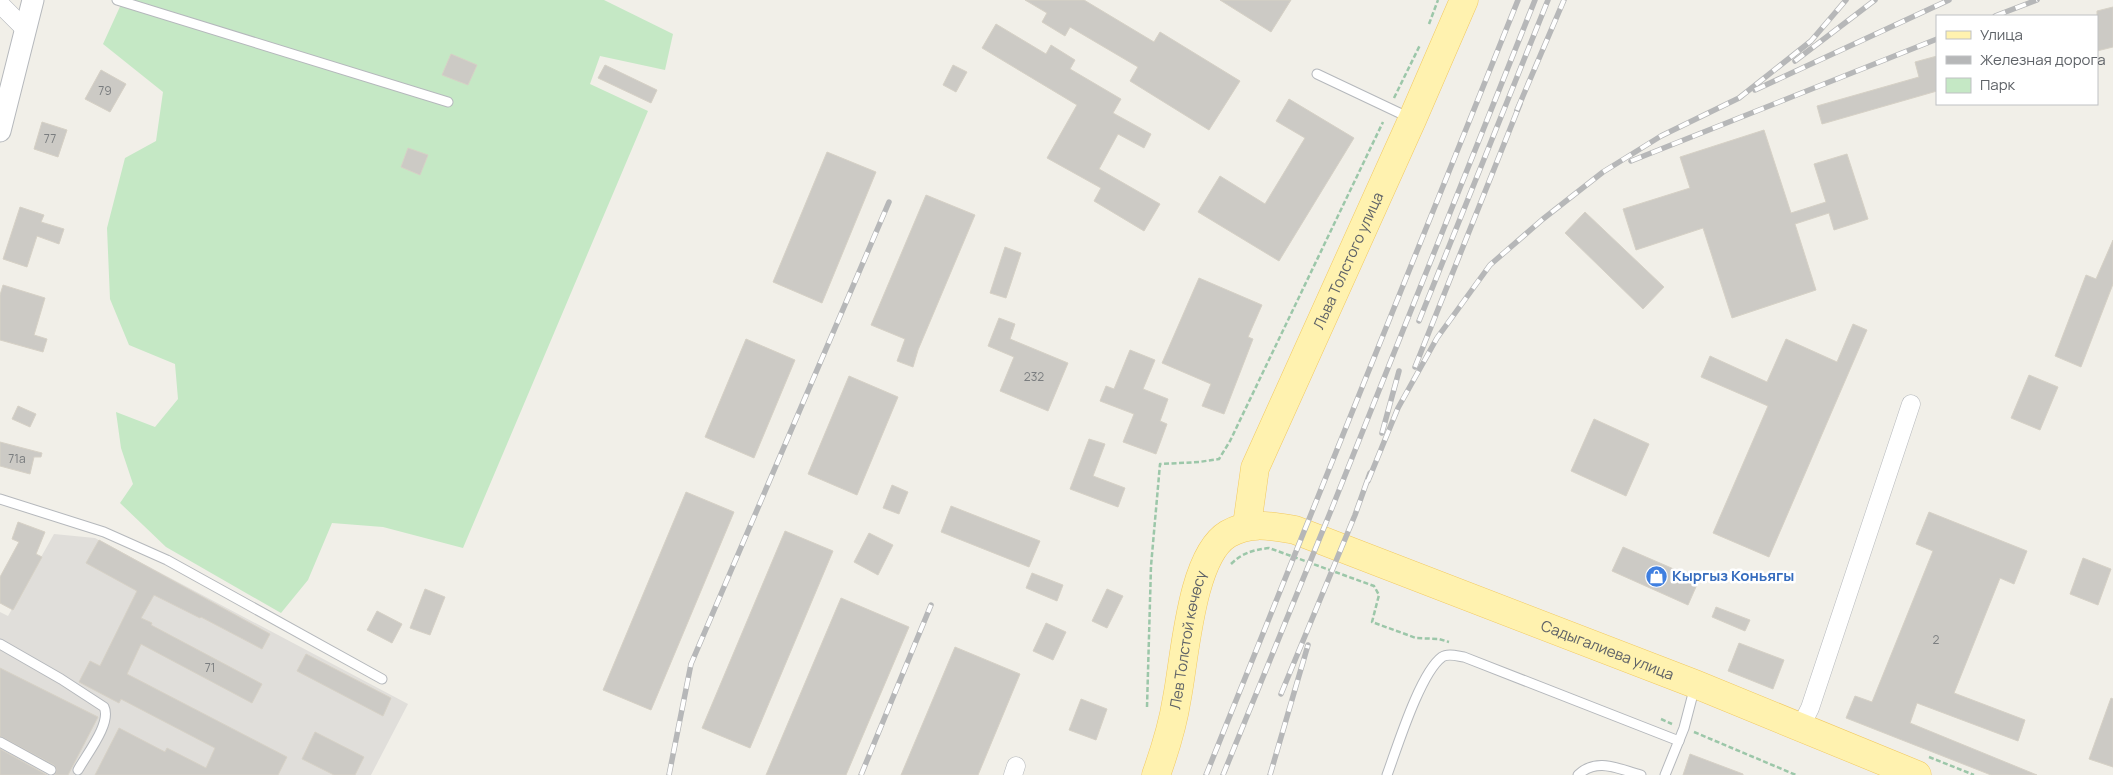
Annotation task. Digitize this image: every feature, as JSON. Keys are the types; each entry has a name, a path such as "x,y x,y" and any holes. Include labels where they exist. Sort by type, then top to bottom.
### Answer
{"main road":[{"name":"Льва Толстого улица","path":"1246,525 1255,468 1464,0"},
{"name":"Садыгалиева улица","path":"1246,525 1270,525 1295,530 1696,684 1917,775"},
{"name":"Лев Толстой көчөсү","path":"1156,775 1166,747 1177,698 1201,571 1214,546 1227,534 1246,525"}],"street":[{"path":"0,131 32,0"},
{"path":"0,4 26,30"},
{"path":"1800,728 1810,708 1911,404"}],"lane":[{"path":"117,0 448,102"},
{"path":"1317,74 1412,120"},
{"path":"0,499 104,532 167,560 382,679"},
{"path":"0,644 104,707 106,722 78,770"},
{"path":"1387,775 1420,691 1431,671 1442,657 1451,654 1464,657 1679,741"},
{"path":"1666,775 1684,728 1696,684"},
{"path":"0,742 51,770"},
{"path":"1578,775 1596,764 1609,765 1641,775"}],"path":[{"path":"1428,26 1438,0"},
{"path":"1394,100 1421,42"},
{"path":"1147,706 1151,566 1160,464 1219,459 1235,432 1383,122"},
{"path":"1226,570 1231,563 1243,554 1268,548 1374,586 1379,595 1372,622"}],"shaded area":[{"path":"54,534 95,538 408,704 371,775 0,775 0,612 8,616"}],"green space":[{"path":"123,0 604,0 673,34 665,70 600,56 590,84 648,111 463,548 383,527 332,523 308,580 281,613 166,547 120,503 133,484 121,448 116,412 155,427 178,399 175,364 129,345 110,299 107,228 125,158 156,141 163,92 103,44"}],"building":[{"path":"1025,0 1084,0 1154,42 1160,32 1240,81 1209,130 1130,81 1138,67 1070,27 1065,36 1042,22 1047,13"},
{"path":"1220,0 1291,0 1271,32"},
{"path":"2113,7 2113,47 2098,51 2098,15 2097,11"},
{"path":"996,24 1046,54 1051,45 1075,60 1070,69 1121,99 1113,113 1151,134 1144,148 1118,134 1099,169 1160,204 1144,231 1094,201 1101,188 1047,158 1077,105 982,48"},
{"path":"451,54 477,65 468,85 442,75"},
{"path":"1936,56 1936,91 1822,124 1817,106 1919,77 1915,62"},
{"path":"605,65 657,90 651,103 598,78"},
{"path":"953,65 967,72 956,92 943,85"},
{"path":"101,70 126,84 110,112 85,99"},
{"path":"1289,99 1354,138 1279,261 1198,212 1220,176 1265,204 1305,138 1276,121"},
{"path":"42,122 67,130 58,157 34,149"},
{"path":"1764,130 1791,213 1826,202 1814,164 1847,154 1868,219 1834,230 1829,213 1795,224 1816,290 1732,318 1703,228 1636,250 1623,209 1690,188 1680,157"},
{"path":"408,148 428,155 420,175 401,167"},
{"path":"827,152 876,172 822,303 773,282"},
{"path":"926,195 975,215 918,350 913,367 897,361 905,339 871,325"},
{"path":"20,207 44,215 41,222 64,229 59,244 37,236 27,267 3,259"},
{"path":"1585,212 1664,287 1643,309 1565,233"},
{"path":"2113,240 2113,284 2081,367 2055,356 2086,275 2096,279"},
{"path":"1005,247 1021,253 1006,298 990,293"},
{"path":"1199,278 1262,305 1248,337 1253,339 1224,414 1202,406 1211,384 1162,363"},
{"path":"3,285 45,298 34,335 47,339 43,352 0,340 0,295"},
{"path":"999,318 1015,324 1010,339 1068,363 1048,411 1000,391 1014,357 988,346"},
{"path":"1853,324 1867,330 1769,557 1713,533 1768,406 1701,377 1710,356 1767,382 1786,339 1837,362"},
{"path":"746,339 795,360 754,458 705,437"},
{"path":"1130,350 1155,360 1143,389 1168,399 1160,421 1167,424 1156,454 1123,442 1134,414 1100,401 1106,386 1114,389"},
{"path":"2029,375 2058,387 2040,430 2011,418"},
{"path":"849,376 898,397 857,495 808,474"},
{"path":"18,406 36,414 30,427 12,419"},
{"path":"1594,419 1649,444 1626,496 1571,471"},
{"path":"1089,439 1105,444 1093,476 1125,488 1118,507 1070,489"},
{"path":"0,442 42,453 41,457 34,457 30,474 0,466"},
{"path":"892,485 908,492 899,514 883,508"},
{"path":"686,492 734,512 651,710 603,690"},
{"path":"951,506 1040,541 1029,567 941,532"},
{"path":"1929,512 2027,551 2014,584 2000,578 1954,693 2025,720 2018,741 1917,703 1910,723 2037,775 1991,775 1846,718 1855,696 1872,702 1933,551 1916,544"},
{"path":"18,522 45,532 36,554 42,557 13,610 0,603 0,577 19,542 12,539"},
{"path":"785,531 833,551 750,748 702,728"},
{"path":"869,533 893,545 878,575 854,562"},
{"path":"99,540 270,634 262,649 154,595 141,618 262,684 252,703 141,644 127,674 287,757 278,775 95,775 119,728 165,752 167,748 206,768 215,748 121,699 119,703 79,682 90,661 100,666 137,591 86,563"},
{"name":"Кыргыз Коньягы","path":"1623,547 1699,580 1688,605 1612,571"},
{"path":"2083,558 2111,569 2098,605 2070,594"},
{"path":"1032,573 1063,585 1057,601 1026,588"},
{"path":"425,589 445,597 430,635 410,628"},
{"path":"1107,589 1123,596 1107,628 1092,621"},
{"path":"841,598 909,627 846,775 766,775"},
{"path":"1716,607 1750,620 1745,631 1712,617"},
{"path":"377,611 402,624 392,643 367,630"},
{"path":"1046,623 1066,632 1053,660 1033,651"},
{"path":"1739,643 1784,660 1773,689 1728,671"},
{"path":"955,647 1020,674 978,775 901,775"},
{"path":"306,654 391,698 383,716 297,671"},
{"path":"0,668 98,717 68,775 55,775 57,769 54,765 0,736"},
{"path":"2111,698 2113,699 2113,767 2089,759"},
{"path":"1081,699 1107,709 1096,740 1069,730"},
{"path":"315,732 364,757 355,775 334,775 302,759"},
{"path":"0,749 47,775 0,775"},
{"path":"1690,754 1743,774 1743,775 1683,775"}],"railway":[{"path":"1206,775 1518,0"},
{"path":"1223,775 1535,0"},
{"path":"1419,321 1548,0"},
{"path":"1517,110 1564,0"},
{"path":"1368,481 1398,408 1437,338 1490,265 1543,219 1603,172 1661,136 1739,98 1811,41 1846,0"},
{"path":"1795,61 1875,0"},
{"path":"1755,90 1949,0"},
{"path":"1998,15 2037,0"},
{"path":"1631,161 1936,39"},
{"path":"1415,367 1520,104"},
{"path":"669,775 691,664 889,202"},
{"path":"1382,433 1399,371"},
{"path":"1281,694 1355,515 1370,473"},
{"path":"861,775 931,605"},
{"path":"1270,775 1308,645"}],"place":[{"name":"Кыргыз Коньягы","path":"1656,576"}]}
